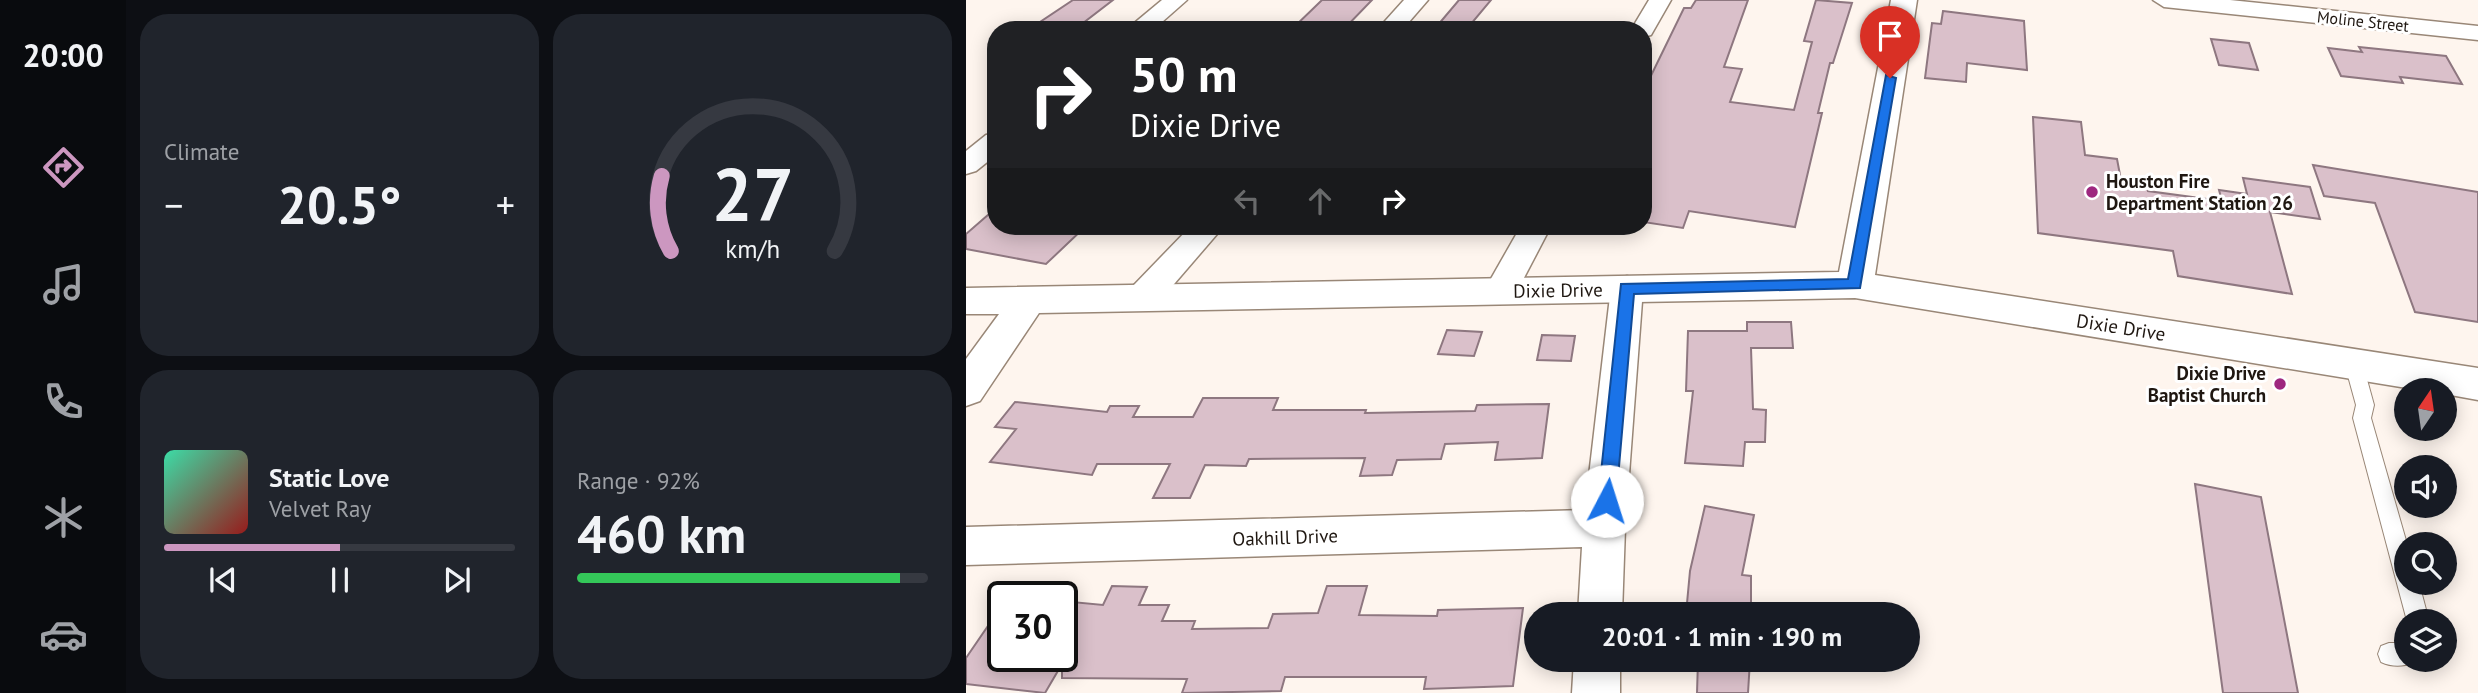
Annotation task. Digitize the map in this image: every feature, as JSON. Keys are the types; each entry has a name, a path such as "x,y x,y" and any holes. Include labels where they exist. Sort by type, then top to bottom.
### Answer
{"street":[{"path":"1149,21 1176,0"},
{"path":"1398,21 1417,0"},
{"path":"1648,21 1660,0"},
{"path":"1855,285 1903,0"},
{"name":"Moline Street","path":"2164,0 2478,33"},
{"path":"966,165 987,148"},
{"path":"1144,296 1201,235"},
{"path":"1501,291 1531,235"},
{"name":"Dixie Drive","path":"966,301 1855,285 2478,384"},
{"path":"1601,602 1604,528 1627,288"},
{"path":"966,390 1028,301"},
{"name":"Oakhill Drive","path":"966,546 1604,528"},
{"path":"1595,693 1596,672"}],"lane":[{"path":"2354,365 2365,405 2362,418 2394,533"}],"building":[{"path":"1073,0 1113,0 1086,21 1042,21"},
{"path":"1322,0 1372,0 1352,21 1300,21"},
{"path":"1459,0 1491,0 1474,21 1441,21"},
{"path":"1696,0 1748,0 1724,67 1742,69 1730,102 1794,110 1812,42 1804,41 1816,0 1852,3 1833,63 1830,63 1818,113 1822,113 1795,227 1689,211 1683,228 1652,223 1652,74 1684,8 1691,8"},
{"path":"1943,11 2024,21 2027,70 1967,63 1966,82 1925,78 1932,23 1941,24"},
{"path":"2211,39 2249,43 2258,70 2219,65"},
{"path":"2359,47 2446,56 2462,84 2400,77 2403,83 2341,76 2328,48 2362,52"},
{"path":"2033,117 2081,122 2085,155 2117,159 2121,180 2146,183 2148,191 2222,201 2219,190 2247,194 2243,178 2310,187 2320,219 2270,212 2292,294 2178,276 2173,251 2038,233"},
{"path":"2313,165 2478,192 2478,322 2415,312 2375,203 2324,196"},
{"path":"987,216 987,235 1077,235 1046,264 966,249 966,234"},
{"path":"1747,322 1791,322 1793,348 1751,348 1753,409 1766,410 1765,442 1745,442 1743,466 1685,463 1693,391 1686,391 1688,331 1747,331"},
{"path":"1447,330 1482,332 1474,356 1438,354"},
{"path":"1542,335 1575,336 1571,361 1537,360"},
{"path":"1203,398 1278,398 1273,410 1366,410 1365,413 1475,411 1477,405 1549,404 1542,458 1495,460 1498,442 1445,444 1441,459 1397,460 1392,475 1360,476 1365,458 1249,459 1246,466 1205,465 1190,498 1153,498 1170,464 1097,464 1092,475 990,462 1016,429 995,427 1015,402 1107,412 1110,406 1139,406 1133,417 1193,417"},
{"path":"2195,484 2261,497 2298,693 2223,693"},
{"path":"1705,506 1754,515 1742,575 1751,576 1751,602 1687,602 1690,571"},
{"path":"1112,586 1147,587 1139,605 1169,605 1162,621 1195,621 1192,629 1268,628 1273,614 1318,613 1327,586 1367,586 1359,615 1437,616 1438,610 1523,608 1513,686 1424,689 1426,677 1285,677 1281,691 1182,693 1187,679 1062,678 1062,672 1078,672 1078,603 1103,605"},
{"path":"987,627 987,672 1057,672 1045,693 966,684 966,658"},
{"path":"1698,672 1749,672 1748,693 1697,693"}],"place":[{"name":"Houston Fire Department Station 26","path":"2092,192"},
{"name":"Dixie Drive Baptist Church","path":"2280,384"}],"route":[{"path":"1607,501 1627,288 1855,285 1890,78"}]}
